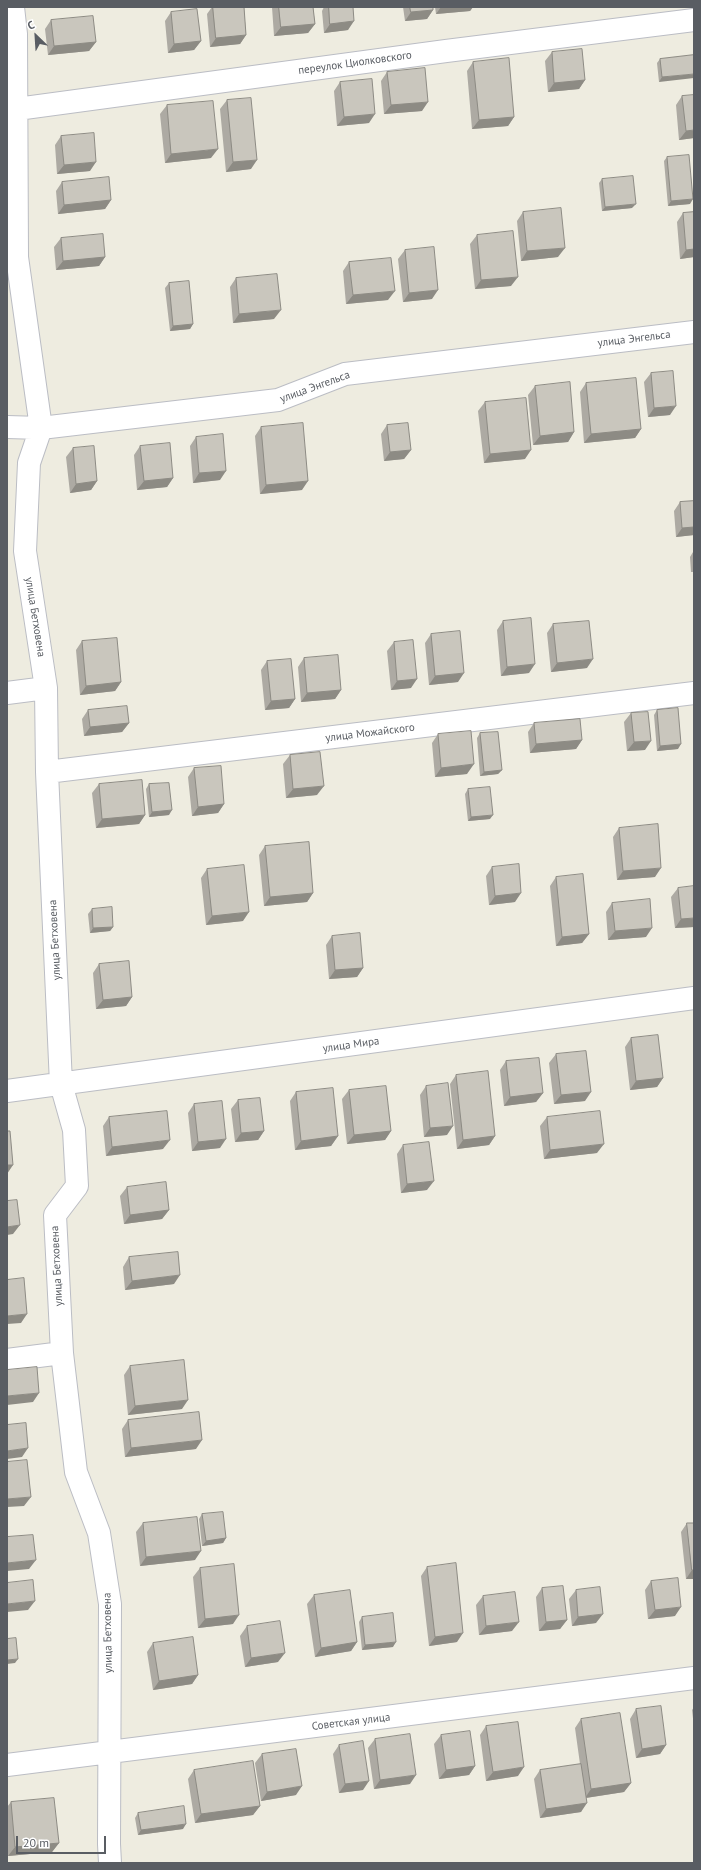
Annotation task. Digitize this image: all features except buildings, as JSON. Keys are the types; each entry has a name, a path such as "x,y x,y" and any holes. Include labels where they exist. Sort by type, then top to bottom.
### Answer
{"street":[{"name":"улица Бетховена","path":"13,7 11,34 17,110 17,257 41,428 29,463 25,551 46,688 47,772 61,1084 74,1130 77,1186 55,1215 62,1353 76,1472 99,1533 110,1604 110,1863"},
{"name":"переулок Циолковского","path":"17,110 446,51 694,20"},
{"name":"улица Энгельса","path":"7,427 41,428 278,400 345,374 694,332"},
{"path":"7,693 46,688"},
{"name":"улица Можайского","path":"47,772 694,693"},
{"name":"улица Мира","path":"7,1091 694,998"},
{"path":"7,1360 62,1353"},
{"name":"Советская улица","path":"7,1765 694,1678"}]}
